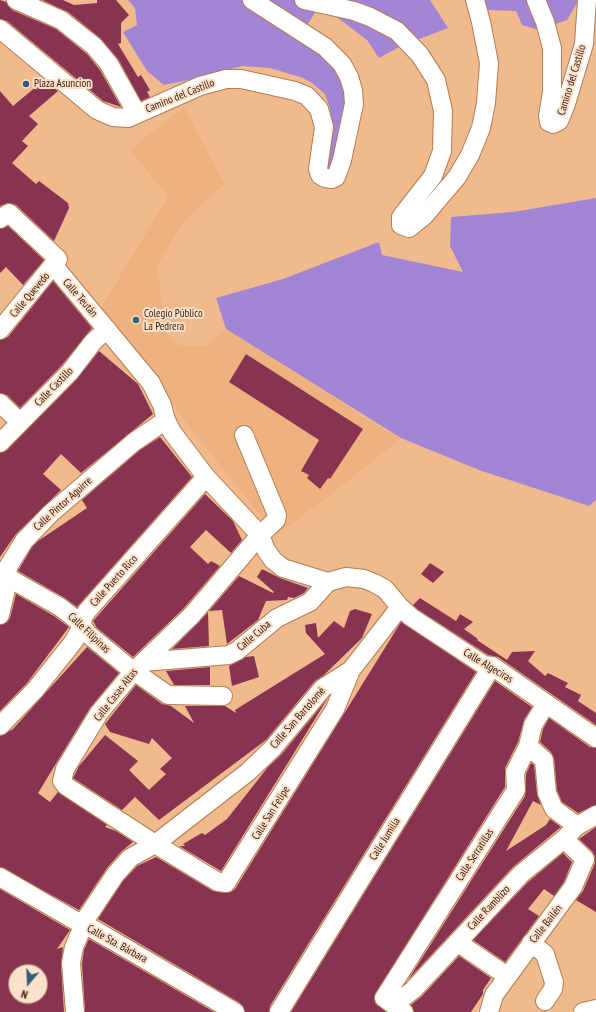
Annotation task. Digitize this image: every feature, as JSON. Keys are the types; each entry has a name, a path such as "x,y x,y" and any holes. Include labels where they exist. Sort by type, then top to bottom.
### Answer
{"street":[{"path":"0,29 97,110 113,117 133,116 109,64 94,46 61,20 16,0"},
{"name":"Camino del Castillo","path":"133,116 200,86 226,79 241,79 295,91 307,96 319,109 324,127 318,169 324,178 332,179 336,177 342,160 354,104 353,90 349,77 342,64 325,47 252,0"},
{"path":"304,0 354,11 370,17 397,31 420,55 436,80 443,112 442,151 433,176 401,217 401,225 409,228 424,216 457,178 470,155 481,128 486,103 489,63 475,0"},
{"name":"Camino del Castillo","path":"536,0 545,22 552,48 552,92 548,116 549,122 553,124 559,121 566,104 584,44 587,0"},
{"name":"Calle Teután","path":"4,216 56,263 107,329"},
{"name":"Calle Quevedo","path":"0,330 56,263"},
{"path":"107,329 156,390 166,420 172,432 206,477 260,535 270,556 278,564 291,571 328,582 346,577 364,579 385,588 400,607"},
{"name":"Calle Castillo","path":"0,443 70,372 93,342 107,329"},
{"path":"0,403 20,422"},
{"name":"Calle Pintor Aguirre","path":"0,614 6,589 4,575 14,555 34,530 141,437 166,420"},
{"name":"Calle Casas Altas","path":"155,844 66,786 61,777 99,713 138,666 192,615 260,535 276,520 277,515 244,435"},
{"name":"Calle Puerto Rico","path":"0,726 35,690 74,640 82,626 83,617 86,611 206,477"},
{"name":"Calle Filipinas","path":"4,575 60,607 82,626 89,635 138,666 168,695 223,696"},
{"name":"Calle Cuba","path":"138,666 237,652 277,618 310,602 328,582"},
{"name":"Calle Algeciras","path":"400,607 411,617 484,665 492,666 596,738"},
{"name":"Calle San Bartolomé","path":"75,1012 71,963 74,947 87,917 120,869 130,858 155,844 248,772 273,748 323,688 351,670 400,607"},
{"name":"Calle Jumilla","path":"279,1012 492,666"},
{"name":"Calle San Felipe","path":"155,844 218,882 227,882 335,710 351,670"},
{"name":"Calle Serratillas","path":"384,998 516,790 515,772 528,746 534,725 546,704"},
{"path":"528,746 544,760 547,793 554,809 577,826"},
{"name":"Calle Ramblizo","path":"384,998 404,997 413,990 521,874 564,839 577,826 596,815"},
{"name":"Calle Bailén","path":"481,1012 491,1004 507,976 570,892 590,858 564,839"},
{"name":"Calle Sta. Bárbara","path":"0,876 84,926 93,928 235,1012"},
{"path":"457,942 507,976"},
{"path":"531,943 545,954 554,982 553,989 543,1008"},
{"path":"384,998 404,1012"},
{"path":"583,1012 596,1009"}],"shaded area":[{"path":"128,0 430,0 448,28 401,46 379,58 367,40 334,15 317,10 305,28 343,81 346,98 333,167 327,168 324,163 332,133 330,109 325,94 312,83 303,78 270,68 242,66 164,85 147,71 123,32 137,25 135,8"},
{"path":"484,0 578,1 567,20 539,30 522,25 516,11 488,10"},
{"name":"Colegio Público La Pedrera","path":"184,107 224,184 183,222 157,266 166,334 179,345 206,346 226,329 383,429 401,438 328,497 276,535 188,425 131,347 99,311 168,197 130,150"},
{"path":"596,198 596,500 589,506 479,470 401,438 226,329 216,298 283,279 379,242 382,255 463,272 450,246 451,217 513,212"}],"building":[{"path":"0,0 6,2 12,10 56,29 87,54 100,70 121,107 103,101 7,21 0,19"},
{"path":"42,0 63,0 74,5 97,3 97,0 116,0 129,15 121,23 121,43 118,44 138,77 141,75 150,90 147,92 150,97 141,101 118,59 100,38 68,12"},
{"path":"44,80 58,91 29,116 38,124 22,141 28,146 12,163 36,184 39,181 68,203 69,208 54,241 16,205 8,203 0,206 0,91 13,106"},
{"path":"8,226 44,260 23,285 6,267 0,273 0,229"},
{"path":"53,281 92,328 62,365 20,408 7,395 0,393 0,340 8,337"},
{"path":"99,351 138,384 153,414 81,473 61,454 43,474 61,490 16,534 0,557 0,453 7,450 77,379"},
{"path":"246,354 363,429 330,479 328,478 320,489 307,478 309,475 301,471 319,440 229,382"},
{"path":"160,437 192,477 77,607 65,598 18,571 32,547 38,541 87,508 82,500 140,450"},
{"path":"205,494 233,521 242,540 231,553 206,530 190,547 208,564 211,561 220,566 184,608 133,657 97,628 93,621"},
{"path":"430,563 444,572 433,583 421,574"},
{"path":"262,569 280,578 308,588 304,593 294,598 288,597 287,600 266,601 258,620 227,644 222,610 209,611 239,576 273,593 274,592 257,577"},
{"path":"16,594 54,616 69,627 27,683 0,711 0,625 7,622 10,618"},
{"path":"420,598 456,621 460,614 473,622 464,629 478,639 477,640 507,660 512,652 535,651 528,661 545,676 548,673 568,683 565,687 581,695 578,701 596,713 596,725 498,657 488,655 417,609 413,605"},
{"path":"355,609 372,614 362,638 324,675 315,681 266,740 159,820 135,797 122,810 73,778 79,766 105,735 138,761 129,770 149,790 166,774 160,769 172,758 152,738 149,744 110,732 105,724 136,685 162,704 171,706 194,723 185,706 225,706 236,713 235,710 325,654 306,633 305,625 316,623 318,638 334,621 344,628 350,611"},
{"path":"208,612 209,646 172,649 199,622"},
{"path":"401,622 476,672 270,1006 269,1012 245,1012 240,1003 98,919 123,881 137,866 156,857 213,891 225,893 231,892 235,889"},
{"path":"87,647 119,673 90,708 38,793 50,802 58,792 107,825 105,827 116,831 133,842 122,851 107,868 79,910 0,867 0,736 13,729"},
{"path":"254,656 259,677 232,686 229,666 246,657"},
{"path":"210,667 210,685 174,685 166,671"},
{"path":"495,681 532,707 524,720 518,742 505,768 505,787 375,994 375,1003 386,1012 291,1012"},
{"path":"328,698 221,871 179,846 185,846 183,844 202,833 205,835 227,819 268,767 281,755"},
{"path":"549,718 590,747 596,748 596,805 578,813 562,802 557,790 554,758 551,752 540,742 543,729"},
{"path":"531,763 534,765 537,794 541,805 533,801 506,851 546,825 550,819 561,827 513,867 408,980 525,796 526,774"},
{"path":"596,827 596,912 576,900 583,891 595,863 595,857 592,851 579,839"},
{"path":"563,853 572,862 564,882 554,896 544,889 528,909 539,916 505,962 473,940 528,882"},
{"path":"0,889 70,930 57,949 63,947 61,964 64,1012 0,1012"},
{"path":"89,939 214,1012 85,1012 82,964 84,950"},
{"path":"459,956 491,978 483,990 483,994 471,1012 414,1012 411,1005 421,997"}],"place":[{"name":"Plaza Asuncion","path":"26,84"},
{"name":"Colegio Público La Pedrera","path":"136,320"}]}
